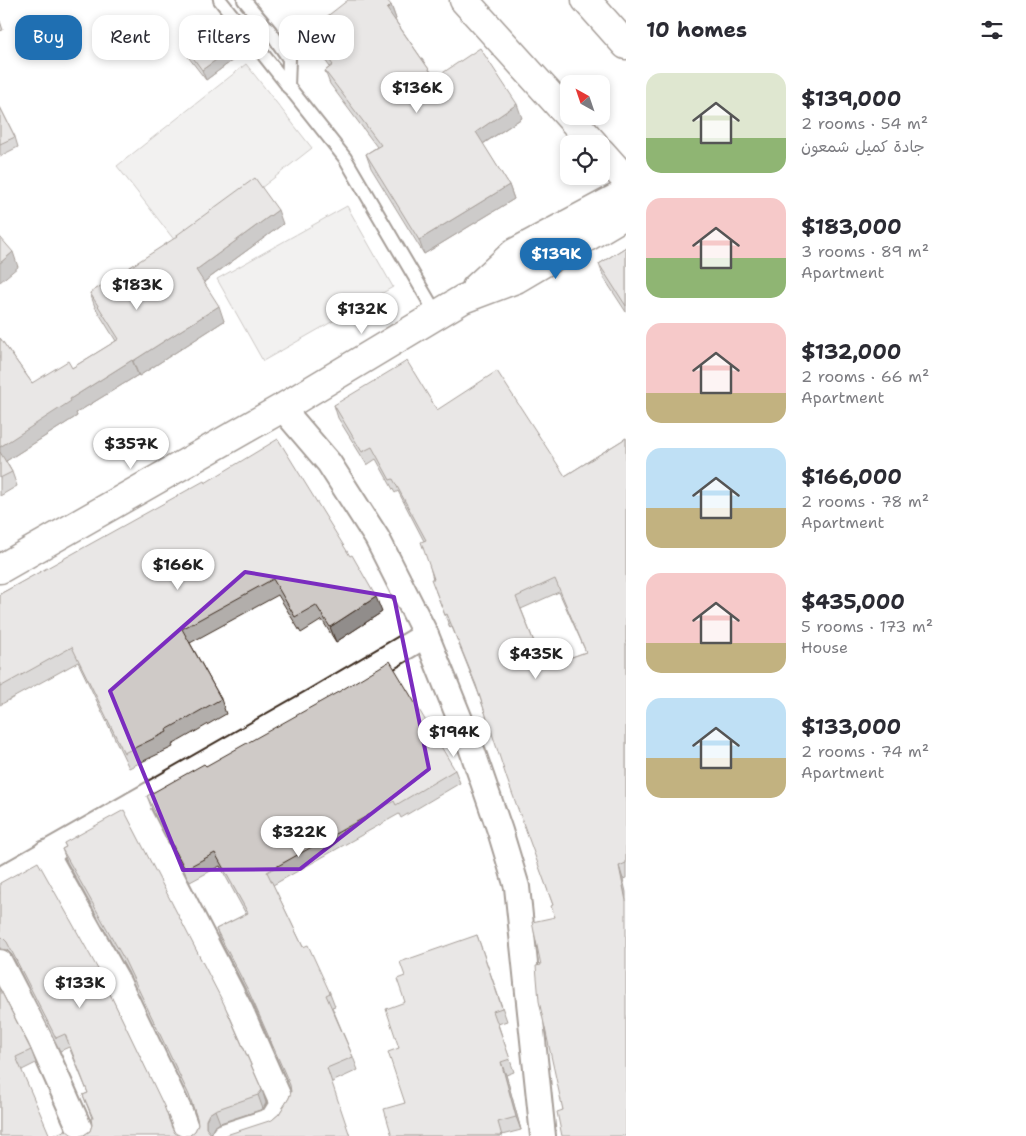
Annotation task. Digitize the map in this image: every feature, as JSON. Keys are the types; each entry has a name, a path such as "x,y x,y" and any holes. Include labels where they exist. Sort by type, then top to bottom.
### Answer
{"main road":[{"path":"464,0 586,135"},
{"path":"586,0 626,45"},
{"path":"610,162 626,180"},
{"path":"0,569 282,408 437,315 463,299 514,253 626,193"},
{"path":"463,299 516,279 626,214"}],"street":[{"path":"282,408 329,464 377,538 426,635 471,747 517,887 543,1136"},
{"path":"0,880 426,635"},
{"path":"134,804 241,1011 282,1104 272,1120 224,1136"},
{"path":"46,853 116,978 181,1114 189,1136"},
{"path":"0,962 39,1036 83,1136"}],"lane":[{"path":"220,0 345,158 437,315"},
{"path":"244,0 270,31 288,59 288,86"}],"highlighted area":[{"path":"245,572 394,597 429,769 300,869 183,870 110,691"}],"shaded area":[{"path":"246,64 312,148 182,250 117,166"},
{"path":"347,206 393,287 263,361 217,279"}],"building":[{"path":"348,0 387,0 391,5 387,9 435,78 480,48 517,104 476,132 509,185 419,240 366,154 381,145 325,71 333,65 329,60 354,60 354,15 329,15"},
{"path":"195,60 216,60 202,70"},
{"path":"0,107 15,137 0,144"},
{"path":"255,178 278,210 196,270 219,306 70,399 71,401 0,447 0,338 32,383 68,361 72,368 119,339 90,293 178,236"},
{"path":"0,237 13,252 0,263"},
{"path":"626,247 626,306 599,264"},
{"path":"407,361 437,410 497,371 565,476 626,438 626,863 619,866 626,901 626,1136 562,1136 557,1112 563,1110 539,1001 536,966 541,965 532,922 555,917 551,906 553,905 507,779 476,685 431,579 434,579 421,542 426,540 393,479 390,480 372,447 362,452 334,405","holes":["555,579 586,652 544,667 516,597"]},
{"path":"278,439 350,556 352,555 376,597 330,627 316,605 295,617 273,579 182,629 221,699 166,730 167,732 124,753 72,647 0,687 0,594 204,481 205,483"},
{"path":"0,452 12,472 0,478"},
{"path":"390,661 455,770 396,805 394,801 267,872 303,947 308,945 330,993 326,995 353,1057 327,1068 350,1136 223,1136 272,1120 279,1114 289,1098 291,1092 290,1085 249,992 216,929 248,913 215,853 185,869 147,796 204,764 206,766"},
{"path":"124,810 224,1004 262,1090 258,1095 215,1110 209,1114 206,1120 206,1128 211,1134 216,1136 189,1136 198,1125 189,1095 124,959 62,849 66,847 64,843"},
{"path":"38,862 99,971 164,1106 172,1128 175,1133 181,1136 80,1136 90,1131 92,1125 91,1118 93,1118 83,1095 88,1093 65,1034 56,1038 7,942 0,936 0,883"},
{"path":"477,935 502,1008 493,1011 510,1059 501,1062 516,1117 498,1122 502,1136 392,1136 384,1109 405,1103 388,1052 399,1048 386,1009 405,1002 397,979 405,976 400,962"},
{"path":"0,989 31,1050 16,1057 50,1136 0,1136"},
{"path":"66,1130 75,1136 52,1136"}]}
